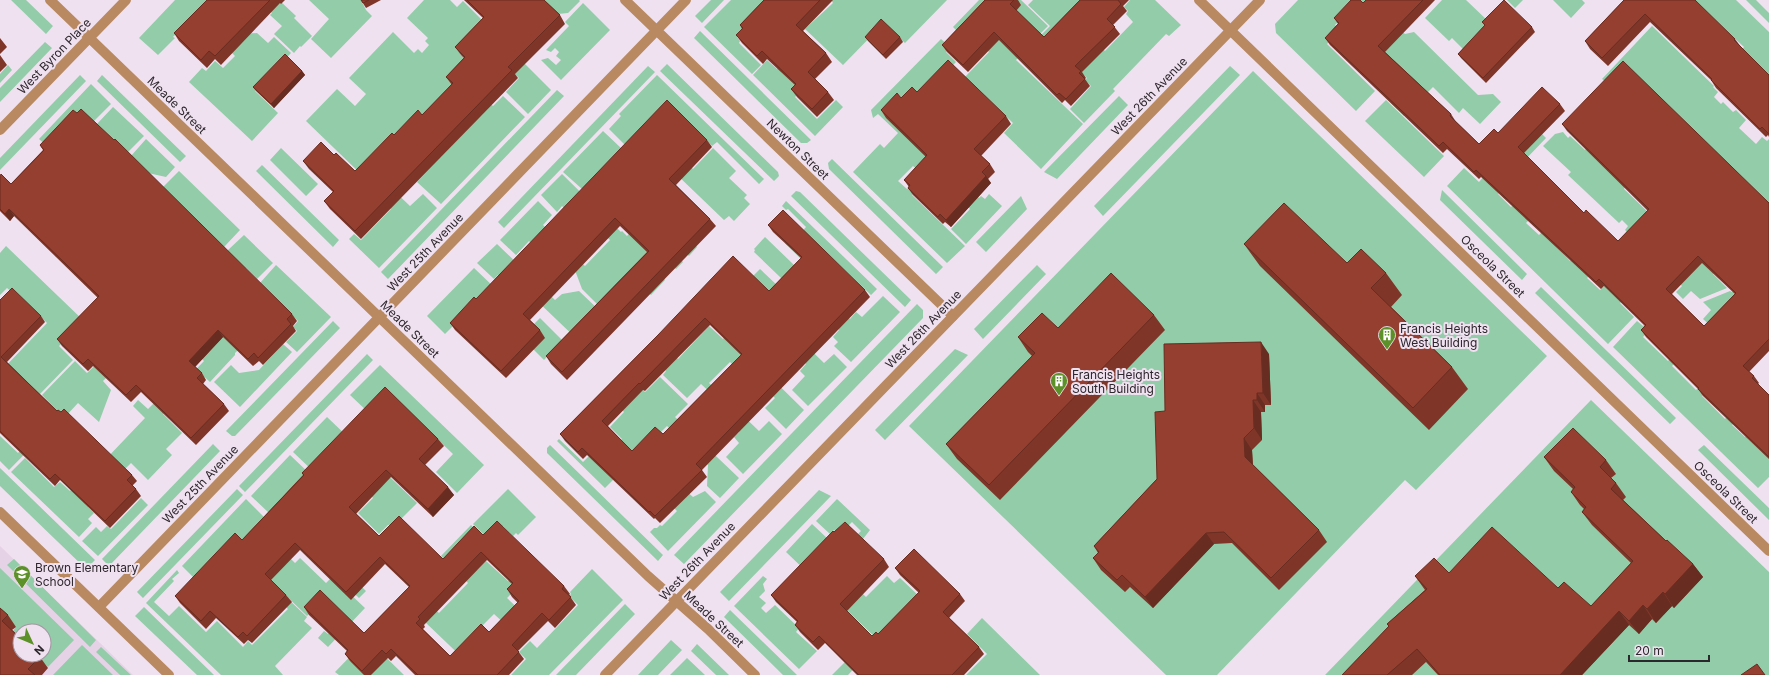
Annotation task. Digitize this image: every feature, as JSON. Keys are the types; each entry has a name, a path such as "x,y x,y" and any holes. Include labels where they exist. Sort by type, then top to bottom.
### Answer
{"street":[{"name":"Meade Street","path":"50,0 648,576 677,601 755,675"},
{"name":"West Byron Place","path":"0,130 126,0"},
{"name":"Newton Street","path":"626,0 954,316"},
{"name":"West 25th Avenue","path":"99,607 686,0"},
{"name":"Osceola Street","path":"1199,0 1769,552"},
{"name":"West 26th Avenue","path":"605,675 1260,0"},
{"path":"1,513 169,675"}],"shaded area":[{"name":"Brown Elementary School","path":"0,546 133,675 0,675"}],"green space":[{"path":"11,0 26,0 53,26 46,34"},
{"path":"175,0 217,0 243,34 257,33 268,43 274,37 291,53 255,91 278,113 252,141 189,82 202,68 206,71 215,61 223,68 235,56 227,48 186,23 173,37 175,38 158,55 139,38"},
{"path":"258,0 279,0 296,16 294,18 312,36 294,53 274,34 282,26 270,15 272,13"},
{"path":"309,0 361,0 366,10 372,16 331,58 311,39 329,19"},
{"path":"424,0 450,0 457,7 463,1 488,26 460,54 477,71 464,71 451,85 457,91 363,176 306,121 337,89 355,106 366,94 349,78 393,32 414,53 418,49 422,53 429,45 425,41 428,38 407,18"},
{"path":"543,0 580,1 568,13 558,14"},
{"path":"711,0 724,0 702,23 695,16"},
{"path":"731,0 783,0 764,10 737,37 740,41 739,43 761,65 752,74 704,27"},
{"path":"831,0 947,0 905,43 884,23 843,65 805,29 833,3"},
{"path":"979,0 1021,0 1048,26 1023,51 1012,40 1006,46 1018,58 1016,60 1083,124 1041,169 1004,133 1013,123 965,77 989,52 966,30 961,35 953,27"},
{"path":"1033,0 1091,0 1049,43 1041,35 1050,26 1028,5"},
{"path":"1130,0 1155,0 1181,25 1169,36 1166,34 1113,89 1115,91 1084,123 1070,109 1091,86 1085,80 1087,78 1051,43 1073,20 1105,51 1133,22 1126,14 1128,11 1124,7"},
{"path":"1298,0 1360,0 1335,25 1340,30 1327,44 1375,91 1356,111 1276,33 1275,24"},
{"path":"1360,0 1379,0 1375,5 1405,34 1414,32 1478,95 1493,94 1501,102 1480,124 1463,108 1459,113 1433,87 1404,116 1391,103 1413,80 1382,50"},
{"path":"1442,0 1466,0 1488,21 1483,27 1485,30 1465,51 1452,38 1449,41 1425,18"},
{"path":"1507,0 1523,0 1515,8"},
{"path":"1553,0 1582,0 1585,3 1571,18"},
{"path":"1693,0 1736,0 1769,32 1769,84 1742,49 1744,47"},
{"path":"1746,0 1756,0 1769,13 1769,23"},
{"path":"583,3 610,30 561,80 541,60 548,58 556,65 561,60 556,56 559,52 555,48 551,52 546,50 569,26 565,22"},
{"path":"1652,26 1714,86 1713,87 1718,92 1714,97 1721,104 1723,102 1733,112 1736,110 1746,120 1739,128 1756,144 1762,137 1767,141 1769,139 1769,203 1602,79"},
{"path":"700,31 811,140 807,143 801,143 694,38"},
{"path":"941,39 950,47 946,52 956,62 936,83 927,178 913,166 898,181 914,193 912,195 965,246 947,263 853,172 880,144 884,148 898,133 878,114 873,118 871,110"},
{"path":"45,42 52,48 0,102 0,88"},
{"path":"486,47 521,60 551,90 528,114 506,92 519,78"},
{"path":"793,52 817,75 795,97 817,119 836,100 843,107 815,136 753,75 767,60 777,69"},
{"path":"667,64 778,172 779,176 774,181 660,71"},
{"path":"8,65 12,70 0,83 0,74"},
{"path":"648,66 655,72 504,228 498,222"},
{"path":"1230,66 1240,75 1103,216 1094,206"},
{"path":"1253,71 1547,356 1416,490 1405,480 1217,675 1166,675 909,426"},
{"path":"80,75 86,81 0,170 0,158"},
{"path":"102,75 186,156 180,162 97,81"},
{"path":"657,75 764,179 759,184 717,142 712,146 672,105 625,145 609,129 621,116 619,114"},
{"path":"91,84 111,104 93,122 48,147 39,139"},
{"path":"557,90 564,96 388,279 381,272"},
{"path":"503,96 525,117 441,204 417,182 476,120 488,102 493,106"},
{"path":"1119,96 1128,105 1057,179 1044,172"},
{"path":"1386,100 1444,156 1424,177 1365,121"},
{"path":"113,107 144,136 127,153 96,125"},
{"path":"1528,120 1546,138 1499,187 1495,183"},
{"path":"1604,129 1625,187 1624,189 1653,217 1631,236 1625,230 1628,226 1622,220 1619,223 1568,175 1571,172 1543,146 1555,134 1563,132 1568,138 1570,136 1585,150"},
{"path":"603,131 622,149 680,230 697,247 689,256 648,216 582,189 563,172"},
{"path":"146,139 175,167 166,177 148,173 131,156"},
{"path":"281,148 318,184 306,196 270,160"},
{"path":"713,148 736,171 729,178 747,195 744,198 750,204 734,221 729,216 724,220 674,172 685,161 693,169"},
{"path":"832,159 943,267 936,274 829,169 828,163"},
{"path":"262,165 339,240 333,247 256,171"},
{"path":"1464,168 1479,182 1485,175 1501,191 1498,194 1511,207 1517,201 1558,190 1526,223 1539,235 1546,228 1559,249 1570,261 1577,255 1598,267 1587,278 1600,290 1607,284 1623,300 1620,303 1634,317 1608,344 1447,186"},
{"path":"371,169 410,206 423,194 437,208 379,268 349,239 354,234 361,240 391,209 361,179"},
{"path":"179,171 240,230 224,247 163,187"},
{"path":"562,174 621,232 622,231 627,236 641,221 683,262 676,269 659,253 649,263 665,280 651,295 641,286 619,326 582,289 576,273 543,241 536,248 529,241 516,255 500,240 538,201 552,215 543,225 585,266 610,240 575,205 568,212 562,206 557,212 541,195"},
{"path":"1442,190 1527,274 1522,280 1440,200"},
{"path":"796,191 800,192 911,300 905,307 791,196"},
{"path":"975,194 979,198 981,196 985,199 989,194 1002,206 966,244 951,229 970,209 965,203"},
{"path":"1021,196 1027,209 986,252 976,242"},
{"path":"786,201 877,289 871,295 819,245 803,261 785,243 791,237 795,239 806,227 788,209 786,210 782,206"},
{"path":"244,235 273,263 257,279 246,268 208,307 227,251"},
{"path":"765,237 850,319 856,312 862,317 883,296 900,312 851,362 834,346 838,342 833,337 839,330 806,298 804,300 754,252 754,249"},
{"path":"497,244 555,300 562,294 579,291 601,312 581,343 510,275 504,281 498,275 494,279 477,263"},
{"path":"1721,245 1731,255 1713,274 1727,288 1700,299 1691,291 1683,299 1676,292 1682,286 1671,275"},
{"path":"6,246 84,321 59,346 73,360 39,395 0,372 47,323 15,291 13,293 7,288 0,295 0,253"},
{"path":"276,265 331,317 297,352 286,342 297,331 293,327 298,321 260,283"},
{"path":"1037,265 1046,274 983,339 974,329"},
{"path":"474,268 496,289 478,301 445,334 427,316"},
{"path":"760,269 795,302 779,319 824,363 834,354 847,367 808,406 792,390 805,376 800,371 806,364 773,332 752,277"},
{"path":"1750,274 1713,328 1703,319 1711,310 1703,302 1730,291 1732,292"},
{"path":"1541,287 1676,418 1670,424 1535,293"},
{"path":"1667,303 1672,307 1643,337 1668,361 1700,329 1704,333 1672,366 1696,390 1730,356 1735,361 1702,396 1725,419 1757,385 1764,392 1732,425 1745,437 1752,431 1769,448 1769,477 1758,488 1613,347 1637,321 1643,326"},
{"path":"917,304 923,310 923,318 684,564 674,555"},
{"path":"540,318 569,347 556,347 544,360 521,337"},
{"path":"333,321 340,328 235,436 232,436 226,431"},
{"path":"736,325 744,351 804,410 786,429 765,408 775,398 741,365 737,369 730,362 709,383 759,431 769,421 782,434 743,474 726,457 739,443 734,437 739,432 708,402 714,396 701,384 687,398 663,375 666,371 649,354 661,342 678,359 709,326 723,339"},
{"path":"227,331 242,346 235,353 235,355 210,382 198,371 185,381 204,361 192,349"},
{"path":"283,344 292,352 240,407 214,382 231,365 239,373 259,370"},
{"path":"112,349 124,360 103,381 111,390 99,422 78,403 65,417 63,415 9,470 0,461 0,436 18,453 58,412 42,395 75,361 87,373"},
{"path":"955,349 968,355 885,440 875,430"},
{"path":"367,354 373,360 245,492 239,486"},
{"path":"380,365 484,465 457,493 436,472 453,454 389,393 369,413 350,395"},
{"path":"628,376 645,392 660,377 688,404 675,417 739,478 720,498 707,486 708,465 667,426 605,488 557,441 559,439 583,462 593,452 601,460 622,439 610,427 624,412 608,396"},
{"path":"162,395 172,405 163,414 182,433 166,449 172,455 148,480 131,463 120,474 105,460 145,418 133,406 138,400 148,409"},
{"path":"1591,400 1769,572 1769,675 1325,675"},
{"path":"327,417 417,503 396,524 388,525 379,534 358,513 373,498 364,488 314,472 293,452"},
{"path":"213,444 220,451 109,566 102,559"},
{"path":"550,445 663,555 658,561 547,453 547,448"},
{"path":"1704,445 1769,508 1769,520 1698,450"},
{"path":"290,455 311,475 344,570 366,591 359,598 251,496"},
{"path":"25,458 54,487 60,482 70,491 102,458 119,475 88,507 94,513 88,519 92,523 79,537 11,472"},
{"path":"0,468 95,560 86,569 0,486"},
{"path":"237,489 243,495 143,598 137,592"},
{"path":"508,489 536,517 518,535 516,533 513,536 503,526 489,540 473,524"},
{"path":"684,489 693,497 705,491 716,502 668,551 650,532 660,525 662,526 677,511 670,504"},
{"path":"819,490 831,496 729,601 720,592"},
{"path":"141,498 148,505 98,556 82,541 96,527 101,532 107,526 111,529"},
{"path":"246,499 269,522 286,554 295,563 300,558 326,583 332,577 365,608 328,647 318,638 324,631 328,634 345,615 326,597 307,616 270,580 198,582 182,566"},
{"path":"837,499 870,530 863,539 858,534 861,531 852,522 839,535 834,530 830,534 816,521"},
{"path":"812,524 828,539 861,592 866,597 887,576 894,583 900,578 920,597 879,641 786,552"},
{"path":"471,525 479,533 460,553 477,570 486,561 508,581 522,567 530,575 507,598 530,620 506,625 494,614 474,634 472,667 400,598 411,587 439,613 468,583 441,556"},
{"path":"14,559 96,640 90,647 7,565"},
{"path":"0,568 74,640 52,663 52,623 12,623 0,611"},
{"path":"592,569 623,600 549,675 511,675 526,659 519,652 530,641 537,648 578,605 569,596 571,594 570,592"},
{"path":"177,570 179,573 172,579 174,581 154,602 169,616 179,606 206,632 217,621 243,647 248,641 252,645 288,609 281,602 286,597 307,617 304,621 312,628 275,666 283,675 221,675 146,603"},
{"path":"763,576 767,579 763,584 765,591 759,597 766,603 761,608 766,613 775,605 799,628 796,632 817,651 799,669 734,606"},
{"path":"625,604 635,614 576,675 556,675"},
{"path":"144,607 214,675 197,675 135,616"},
{"path":"730,610 797,675 783,675 724,617"},
{"path":"982,618 1040,675 966,675 987,654 967,634"},
{"path":"367,639 404,675 339,675 335,672"},
{"path":"671,640 682,650 658,675 638,675"},
{"path":"878,643 848,675 832,675 848,659"},
{"path":"697,644 729,675 716,675 691,651"},
{"path":"82,645 113,675 53,675"},
{"path":"101,647 131,675 120,675 96,652"},
{"path":"687,658 705,675 670,675"},
{"path":"44,663 52,663 48,667"}],"building":[{"path":"207,0 270,0 215,56 209,51 201,60 174,33"},
{"path":"361,0 369,0 363,3"},
{"path":"467,0 544,0 560,15 508,67 512,70 355,231 324,201 334,191 303,161 321,142 334,155 336,153 355,171 392,133 394,135 418,110 422,115 453,83 446,77 465,57 455,47 484,17"},
{"path":"764,0 820,0 796,25 826,53 808,72 828,92 812,109 791,89 796,84 762,51 757,56 736,35 743,28 740,25"},
{"path":"985,0 1014,0 1010,4 1044,37 1080,0 1118,0 1121,4 1107,19 1115,27 1075,66 1081,71 1079,73 1085,79 1066,99 1059,93 1057,95 994,32 963,65 942,45"},
{"path":"1351,0 1360,0 1363,3 1366,0 1423,0 1378,46 1451,114 1450,116 1479,144 1494,129 1498,133 1542,87 1560,104 1518,147 1584,213 1586,210 1618,241 1649,209 1562,124 1623,61 1769,203 1769,339 1743,366 1754,376 1752,378 1769,395 1769,457 1698,389 1699,388 1641,330 1646,325 1599,279 1596,282 1476,170 1474,172 1443,142 1439,146 1325,38 1339,23 1334,18","holes":["1698,256 1736,293 1704,326 1666,289"]},
{"path":"1504,0 1532,27 1483,78 1458,54 1485,25 1482,22"},
{"path":"1624,0 1695,0 1769,75 1769,134 1762,127 1760,129 1711,80 1712,79 1645,14 1602,58 1585,41"},
{"path":"881,19 900,37 883,55 865,37"},
{"path":"285,54 302,71 271,104 253,87"},
{"path":"948,60 1006,116 974,149 990,164 982,172 986,176 946,220 940,214 938,217 908,188 910,185 904,180 927,155 881,110 897,93 901,98 912,87 917,92"},
{"path":"667,100 707,140 669,179 710,219 562,372 546,356 649,251 615,218 523,314 540,330 501,371 450,323 474,297 476,299"},
{"path":"81,109 114,140 115,139 292,314 287,319 291,324 258,358 254,353 248,359 218,330 189,361 202,373 197,378 224,404 191,438 136,385 126,395 88,359 83,364 57,339 99,296 9,209 5,214 0,209 1,174 11,184 44,150 40,145 73,110 77,113"},
{"name":"Francis Heights West Building","path":"1284,203 1347,263 1361,249 1386,273 1371,288 1452,367 1413,408 1244,244"},
{"path":"783,210 865,290 696,464 702,470 655,516 582,448 578,452 560,434 658,335 733,256 769,291 802,257 768,225","holes":["705,318 742,354 663,434 655,427 632,451 602,421"]},
{"name":"Francis Heights South Building","path":"1111,273 1154,315 989,485 946,444 1035,353 1018,337 1042,313 1058,328"},
{"path":"12,288 41,316 1,357 57,411 58,410 61,412 64,409 132,475 127,480 136,489 105,521 55,474 50,479 0,431 0,300"},
{"path":"1261,342 1263,393 1257,393 1257,400 1253,400 1254,428 1244,438 1245,457 1319,530 1271,578 1224,532 1206,533 1145,597 1122,575 1117,580 1093,558 1099,552 1094,546 1157,479 1155,412 1165,411 1164,344"},
{"path":"385,387 438,439 419,459 448,487 428,509 386,470 349,507 379,536 399,516 443,559 474,526 483,535 497,521 564,586 562,589 571,597 549,620 542,613 512,645 519,652 497,675 418,675 391,649 386,654 382,650 362,671 345,654 348,650 304,607 320,590 364,633 410,586 380,557 346,592 295,543 265,574 286,595 247,636 243,632 238,637 210,611 201,621 175,596 235,533 242,540 304,475 302,473","holes":["481,552 513,583 507,589 519,601 489,632 481,624 450,656 416,623 420,619 418,617"]},
{"path":"1573,428 1606,460 1600,467 1616,483 1611,489 1666,541 1667,540 1693,564 1665,594 1663,592 1647,609 1643,605 1629,621 1619,611 1560,675 1440,675 1417,649 1387,675 1342,675 1389,626 1387,624 1427,589 1415,576 1434,558 1449,573 1492,527 1558,588 1564,582 1591,606 1633,561 1582,512 1586,507 1571,492 1575,487 1544,457"},
{"path":"845,522 884,559 840,604 872,636 876,632 878,634 920,591 895,568 914,549 960,594 943,612 979,647 952,675 859,675 819,636 813,642 795,625 798,621 771,595 833,531 834,532"},
{"path":"0,608 8,615 2,621 12,630 12,663 34,663 28,669 35,675 0,675"},
{"path":"1757,664 1765,675 1741,675"}],"place":[{"name":"Francis Heights West Building","path":"1387,350"},
{"name":"Francis Heights South Building","path":"1059,396"},
{"name":"Brown Elementary School","path":"22,589"}]}
